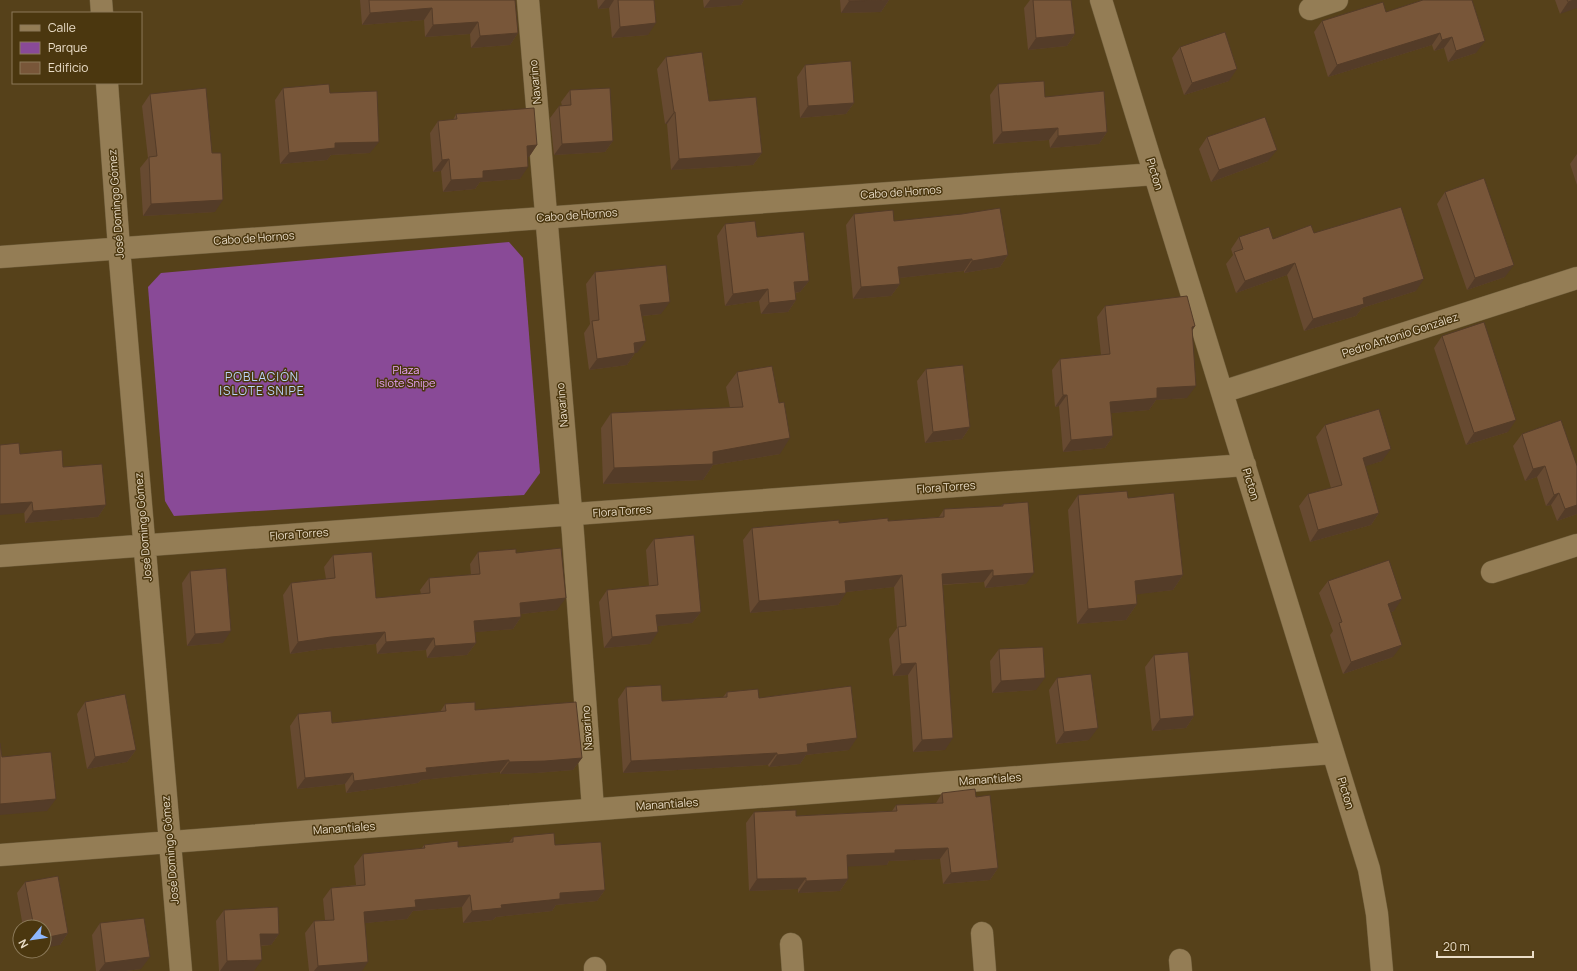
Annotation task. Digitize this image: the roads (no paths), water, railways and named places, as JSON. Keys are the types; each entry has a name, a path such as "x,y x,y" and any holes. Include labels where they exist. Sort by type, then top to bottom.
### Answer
{"street":[{"path":"101,0 102,12"},
{"name":"Navarino","path":"528,0 571,515 593,810"},
{"name":"Picton","path":"1101,0 1369,870 1375,898 1382,971"},
{"path":"1310,9 1337,0"},
{"name":"José Domingo Gómez","path":"107,84 119,248 181,971"},
{"name":"Cabo de Hornos","path":"0,257 1155,174"},
{"name":"Pedro Antonio González","path":"1222,392 1577,278"},
{"name":"Flora Torres","path":"0,556 1245,465"},
{"path":"1492,572 1577,544"},
{"name":"Manantiales","path":"0,855 1333,753"},
{"path":"982,932 985,971"},
{"path":"791,944 793,971"}],"district":[{"name":"POBLACIÓN ISLOTE SNIPE","path":"262,384"}],"park label":[{"name":"Plaza Islote Snipe","path":"406,376"}]}
